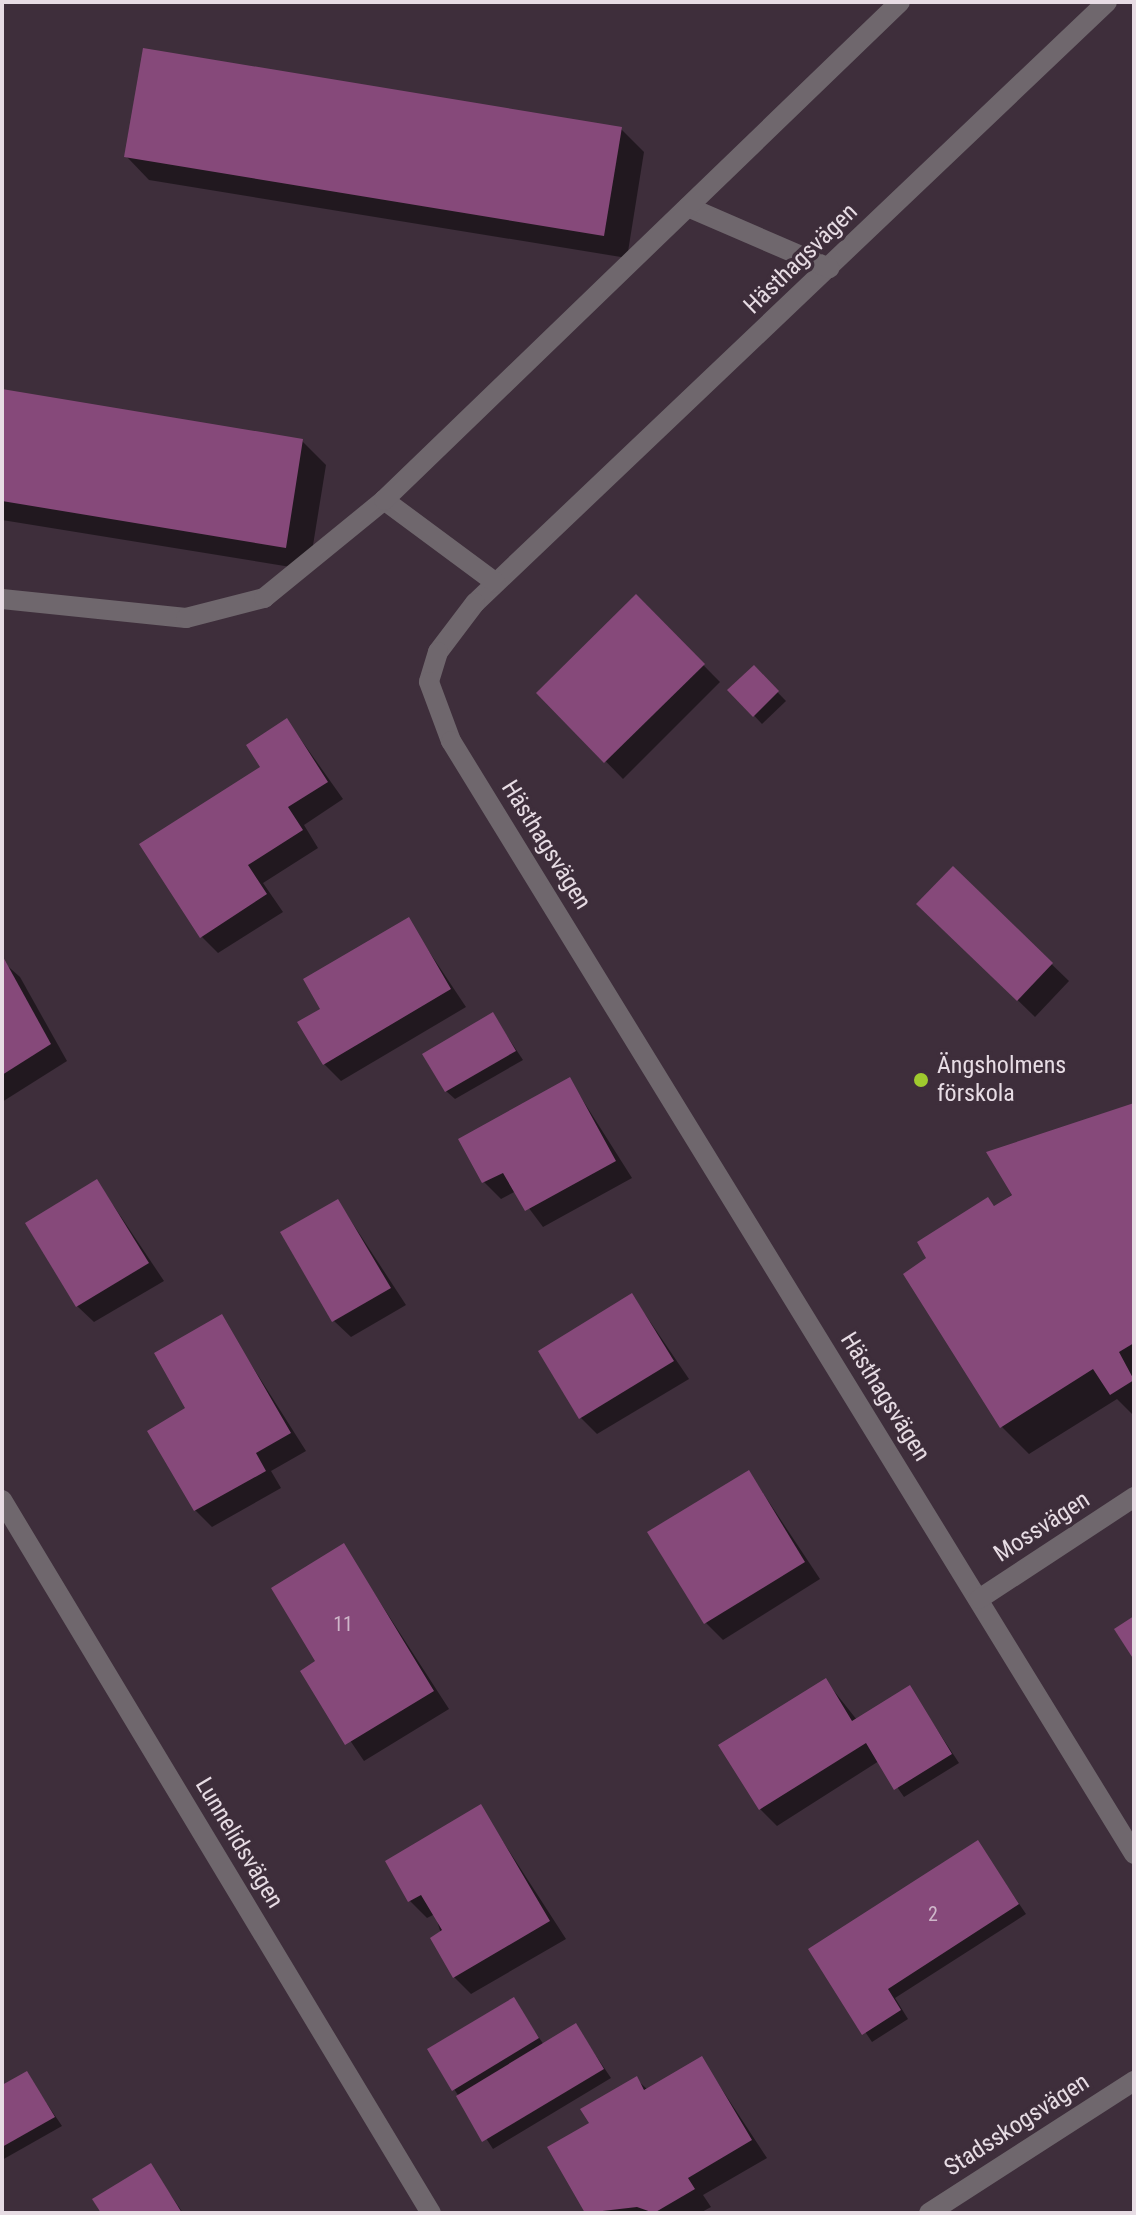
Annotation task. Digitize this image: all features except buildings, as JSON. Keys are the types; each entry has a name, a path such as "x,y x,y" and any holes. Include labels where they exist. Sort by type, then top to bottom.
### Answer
{"street":[{"path":"2,599 186,618 251,602 384,500 900,2"},
{"name":"Hästhagsvägen","path":"1107,2 496,583 438,652 429,682 432,704 1134,1854"},
{"path":"688,207 829,268"},
{"path":"384,500 496,583"},
{"name":"Mossvägen","path":"979,1599 1134,1497"},
{"name":"Lunnelidsvägen","path":"2,1500 431,2213"},
{"name":"Stadsskogsvägen","path":"929,2213 1134,2081"}],"place":[{"name":"Ängsholmens förskola","path":"921,1080"}]}
